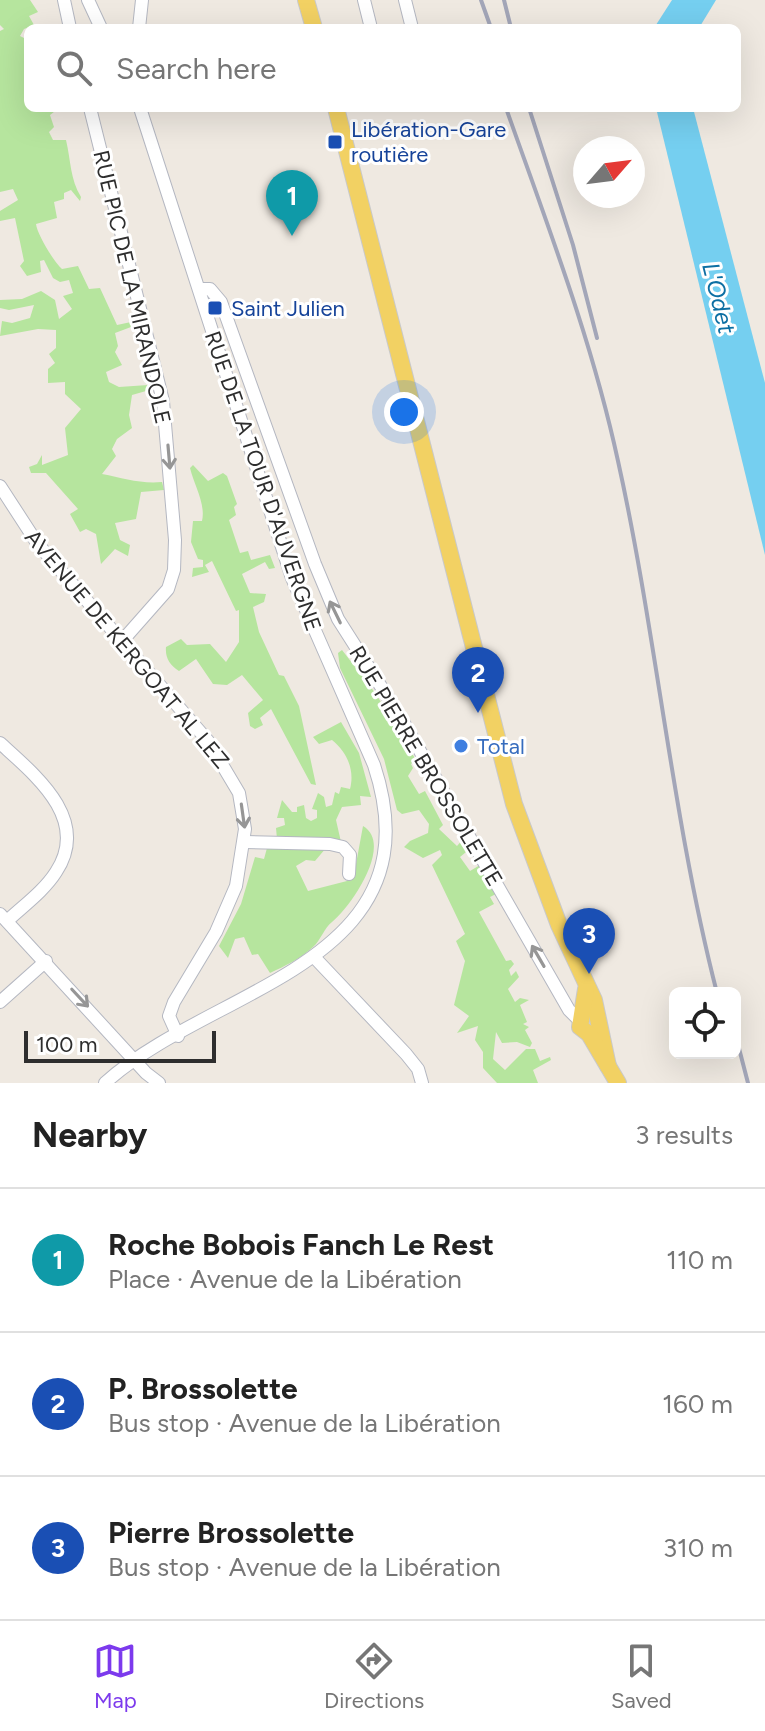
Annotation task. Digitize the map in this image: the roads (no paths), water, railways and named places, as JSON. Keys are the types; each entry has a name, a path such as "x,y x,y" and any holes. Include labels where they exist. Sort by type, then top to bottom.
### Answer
{"main road":[{"path":"306,0 313,24"},
{"path":"337,112 514,804 550,903 586,987 590,1023 618,1083"}],"street":[{"path":"64,0 69,24"},
{"path":"88,0 99,24"},
{"path":"139,24 142,0"},
{"path":"364,0 370,24"},
{"path":"405,0 411,24"},
{"name":"RUE PIC DE LA MIRANDOLE","path":"91,112 163,401 175,540 174,570 168,589 123,640"},
{"name":"RUE DE LA TOUR D'AUVERGNE","path":"105,1083 178,1036 315,958 348,926 374,883 384,846 382,796 374,765 292,578 141,112"},
{"name":"RUE PIERRE BROSSOLETTE","path":"200,289 210,289 221,302 319,577 344,630 393,705 569,1010 590,1023"},
{"name":"AVENUE DE KERGOAT AL LEZ","path":"0,486 27,531 208,741 231,774 242,803 245,842 239,876 227,910 170,1011 170,1020 178,1036"},
{"path":"0,743 50,791 62,812 66,833 58,870 4,917 137,1063 159,1083"},
{"path":"245,842 337,845 350,855 349,874"},
{"path":"315,958 406,1054 425,1083"},
{"path":"0,1002 46,961"},
{"name":"RUE DE LA TOUR D'AUVERGNE","path":"114,1083 137,1063"}],"water":[{"path":"672,0 716,0 701,24 657,24"},
{"name":"L'Odet","path":"657,112 694,112 765,383 765,555"}],"railway":[{"path":"481,0 490,24"},
{"path":"504,0 510,24"},
{"path":"507,112 568,283 618,461 644,594 688,861 716,987"},
{"path":"530,112 573,245 597,338"},
{"path":"741,1056 748,1083"}],"place":[{"name":"Libération-Gare routière","path":"335,142"},
{"name":"Roche Bobois Fanch Le Rest","path":"292,236"},
{"name":"Saint Julien","path":"215,308"},
{"name":"P. Brossolette","path":"478,713"},
{"name":"Total","path":"461,746"},
{"name":"Pierre Brossolette","path":"589,974"}]}
